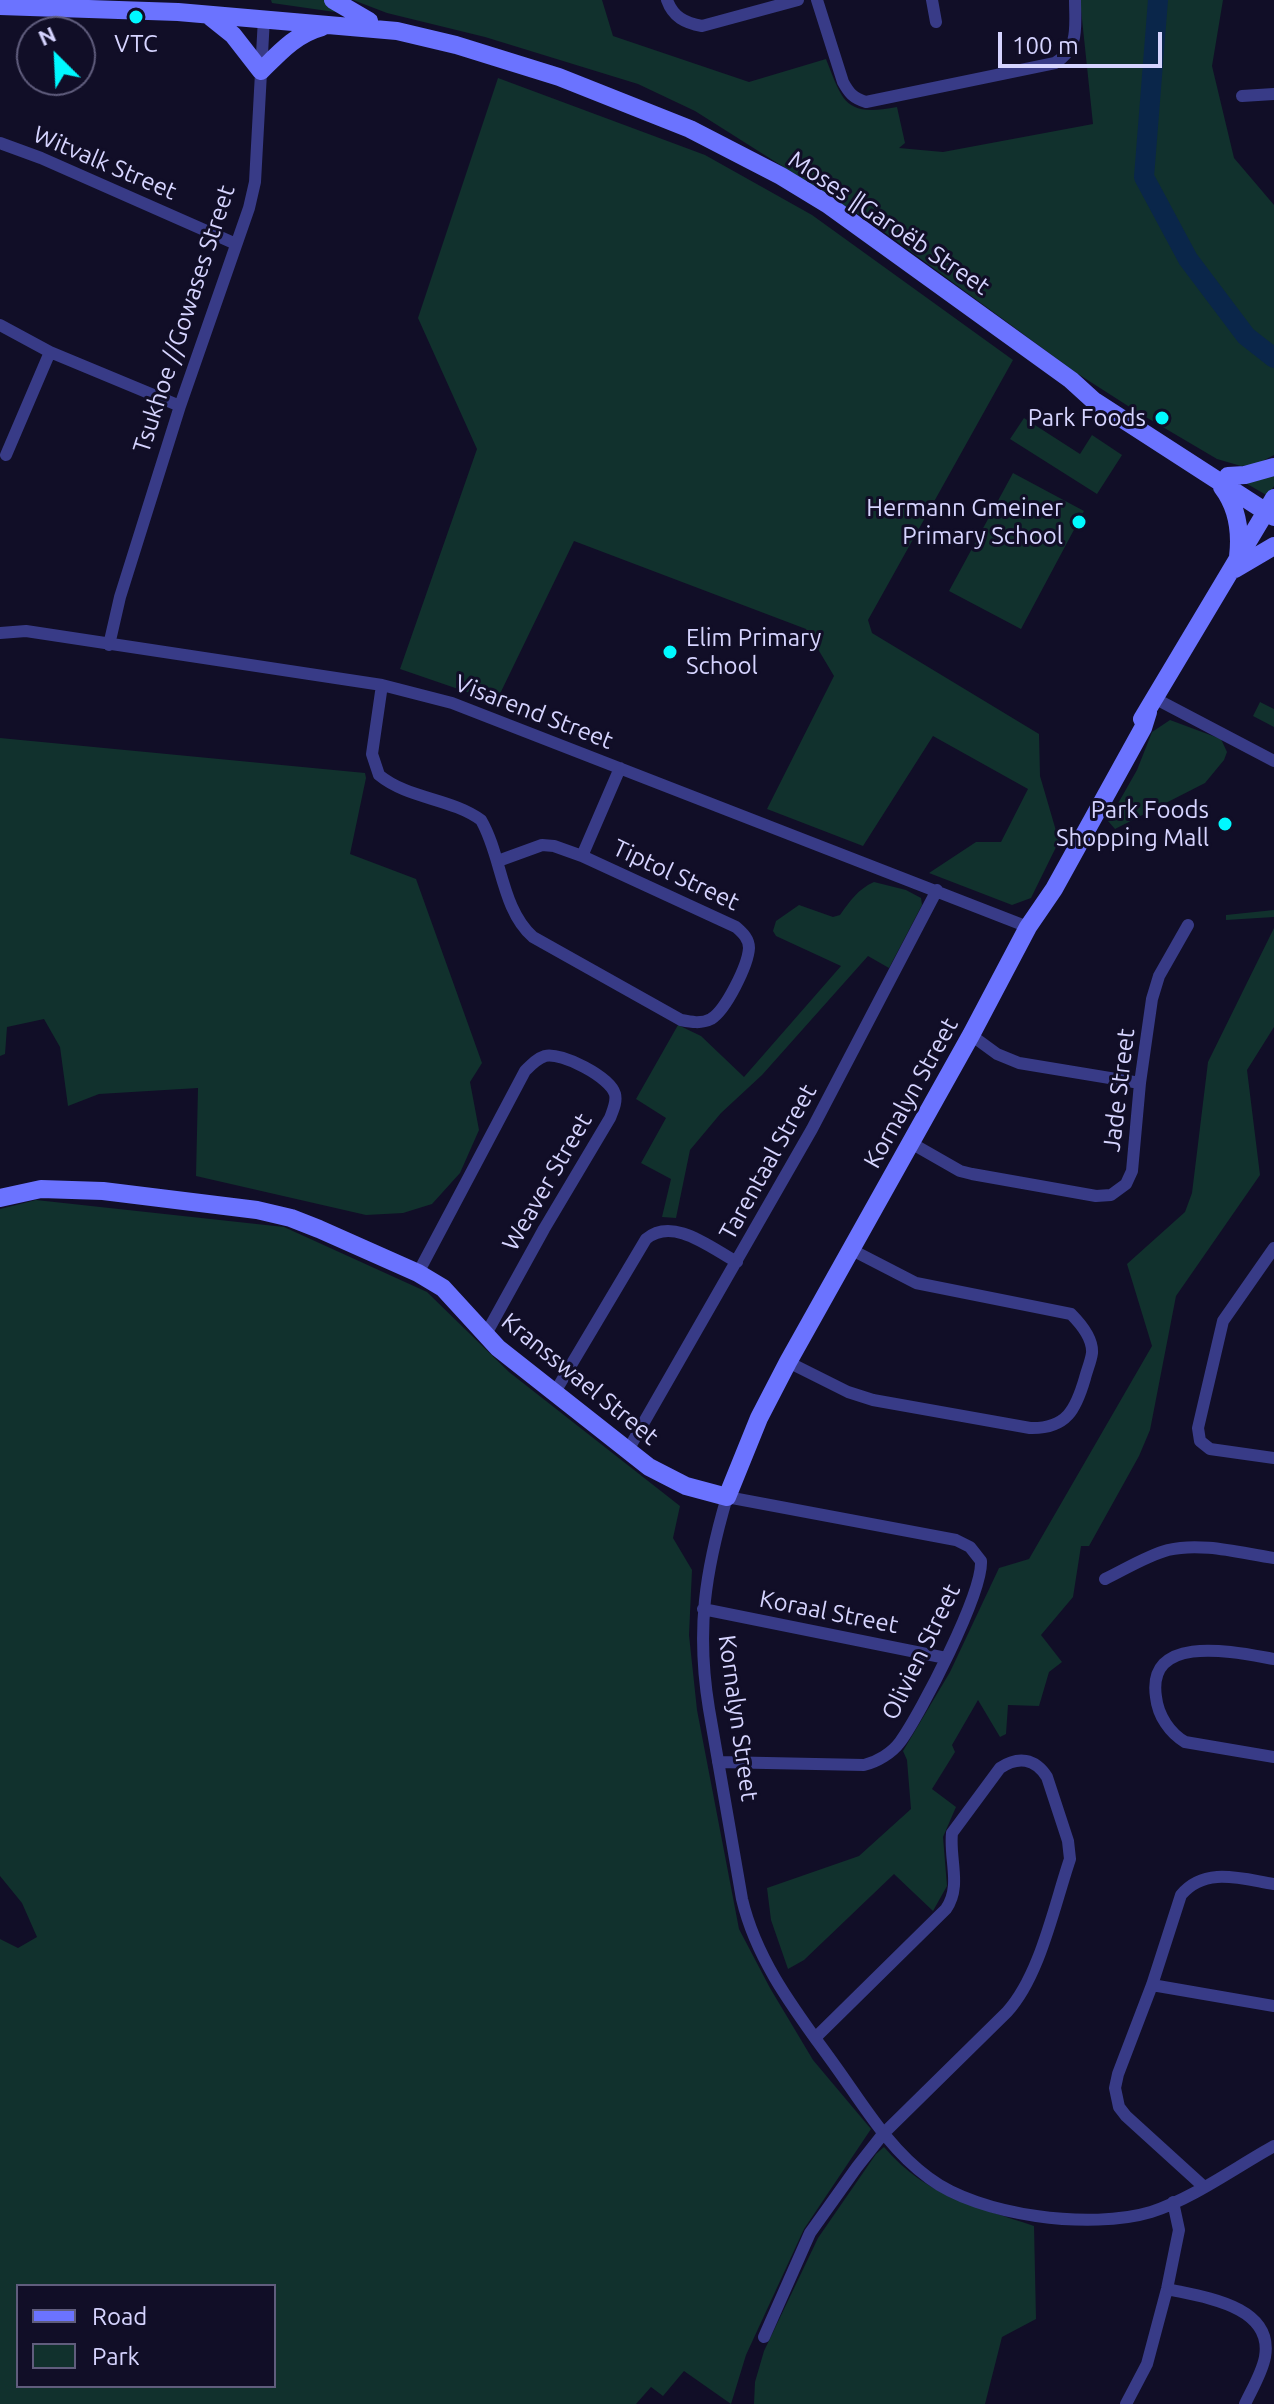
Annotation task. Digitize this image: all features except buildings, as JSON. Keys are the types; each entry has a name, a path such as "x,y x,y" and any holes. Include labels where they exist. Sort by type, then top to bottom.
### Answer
{"main road":[{"path":"333,0 369,21"},
{"name":"Moses ǁGaroëb Street","path":"0,6 184,1 369,21 559,77 690,129 781,176 827,204 1071,380 1093,400 1272,508"},
{"name":"Moses ǁGaroëb Street","path":"63,6 86,10 205,14 264,9 332,25 397,31"},
{"path":"205,14 216,19 233,35 261,71 298,36 332,25"},
{"path":"1235,566 1240,538 1236,516 1222,478 1274,467"},
{"name":"Kornalyn Street","path":"727,1497 759,1418 788,1362 1032,920 1054,889 1143,728 1152,706 1272,508"},
{"path":"1235,566 1274,546"},
{"name":"Kransswael Street","path":"0,1198 41,1189 103,1191 257,1210 319,1229 418,1273 443,1288 498,1348 649,1467 686,1486 727,1497"}],"street":[{"path":"667,0 678,18 688,24 702,26 798,0"},
{"path":"817,0 848,93 866,102 1055,63 1076,38 1075,0"},
{"path":"932,0 936,22"},
{"name":"Tsukhoe //Gowases Street","path":"109,645 120,597 180,406 255,182 264,9"},
{"path":"1242,96 1274,94"},
{"name":"Witvalk Street","path":"0,143 236,244"},
{"path":"0,325 50,352 180,406"},
{"path":"6,455 50,352"},
{"name":"Visarend Street","path":"0,633 26,631 382,685 452,703 937,890 1032,920"},
{"name":"Tiptol Street","path":"382,685 372,754 379,775 402,788 472,813 486,829 522,927 533,937 681,1020 696,1023 711,1019 720,1012 745,964 749,948 744,933 736,927 582,856 542,845 498,861"},
{"path":"1152,706 1274,761"},
{"path":"582,856 620,768"},
{"name":"Tarentaal Street","path":"628,1450 812,1129 937,890"},
{"name":"Jade Street","path":"911,1143 960,1171 972,1174 1096,1196 1111,1195 1126,1184 1132,1171 1152,999 1159,976 1188,925"},
{"path":"971,1035 997,1054 1019,1063 1140,1083"},
{"name":"Weaver Street","path":"418,1273 525,1071 542,1057 555,1055 575,1062 605,1081 614,1090 615,1103 610,1118 486,1334"},
{"path":"555,1392 646,1239 655,1231 675,1230 737,1262"},
{"path":"1274,1248 1223,1321 1198,1428 1200,1441 1210,1449 1274,1458"},
{"path":"788,1362 848,1392 873,1400 1030,1428 1046,1428 1063,1420 1076,1406 1092,1352 1082,1325 1071,1314 916,1283 852,1250"},
{"name":"Kornalyn Street","path":"727,1497 712,1548 701,1638 718,1762 749,1927 789,2003 883,2134 931,2180 971,2199 1030,2217 1117,2218 1153,2211 1274,2146"},
{"name":"Olivien Street","path":"718,1762 872,1763 900,1742 946,1658 981,1572 981,1561 970,1547 956,1540 727,1497"},
{"path":"1105,1579 1148,1557 1184,1548 1274,1558"},
{"name":"Koraal Street","path":"703,1609 946,1658"},
{"path":"1274,1659 1209,1649 1193,1651 1166,1664 1158,1674 1156,1686 1159,1710 1175,1736 1185,1742 1274,1757"},
{"path":"764,2337 810,2233 883,2134 1020,1999 1030,1979 1070,1859 1068,1841 1042,1768 1020,1759 1000,1768 952,1833 955,1887 946,1909 815,2038"},
{"path":"1203,2186 1126,2116 1116,2097 1118,2074 1152,1985 1178,1903 1188,1887 1211,1877 1222,1876 1274,1884"},
{"path":"1152,1985 1274,2006"},
{"path":"1126,2404 1147,2364 1167,2289 1179,2230 1173,2202"},
{"path":"1167,2289 1227,2303 1255,2320 1266,2348 1263,2365 1245,2404"}],"green space":[{"path":"271,0 326,0 349,14 272,3"},
{"path":"353,0 602,0 613,36 749,82 826,59 848,103 866,110 897,107 905,143 899,148 943,152 1093,124 1080,0 1223,0 1212,66 1234,158 1274,205 1274,455 1255,465 1241,466 1217,459 1139,413 1075,372 869,221 695,111 638,84 485,37 387,13"},
{"path":"498,78 705,155 812,215 1013,360 868,620 872,633 1039,734 1040,776 1059,841 1031,898 1012,905 929,873 976,842 1001,842 1028,789 933,736 863,846 767,809 834,676 806,629 574,541 496,702 400,669 477,449 418,318"},
{"path":"1024,418 1080,454 1092,435 1122,455 1097,494 1010,439"},
{"path":"1274,472 1274,486 1268,496 1235,477"},
{"path":"1013,473 1084,511 1021,629 949,591"},
{"path":"1260,702 1274,709 1274,727 1253,716"},
{"path":"1170,720 1221,739 1227,752 1224,760 1205,783 1115,829 1108,821 1137,770 1152,732"},
{"path":"0,738 365,773 350,854 416,879 482,1063 470,1082 479,1130 460,1173 432,1204 403,1213 366,1215 196,1176 198,1088 99,1094 68,1106 60,1047 44,1019 7,1027 5,1054 0,1056"},
{"path":"874,882 906,890 921,898 922,905 889,968 868,956 762,1075 721,1113 690,1150 676,1218 662,1217 671,1179 641,1163 666,1118 636,1099 678,1025 701,1036 744,1077 841,966 776,936 773,931 776,921 799,905 833,917 840,915 859,892"},
{"path":"1274,910 1274,917 1226,920 1226,915"},
{"path":"1274,928 1274,1027 1247,1070 1260,1175 1176,1296 1150,1430 1089,1546 1081,1546 1073,1597 1041,1635 1062,1662 1049,1672 1039,1706 1008,1705 1006,1734 1000,1737 978,1700 952,1745 955,1752 932,1789 956,1807 943,1837 947,1886 933,1911 894,1874 804,1960 788,1969 771,1920 767,1888 859,1856 911,1809 907,1760 903,1751 950,1672 999,1568 1029,1559 1152,1346 1127,1264 1185,1212 1192,1193 1208,1062"},
{"path":"36,1200 284,1227 427,1292 509,1372 680,1506 673,1538 692,1570 689,1635 697,1710 739,1929 813,2060 871,2129 804,2229 746,2355 731,2404 684,2371 663,2396 651,2387 636,2404 0,2404 0,1939 18,1948 37,1937 22,1903 0,1876 0,1209"},
{"path":"884,2147 917,2178 935,2189 1034,2226 1036,2319 1002,2337 985,2404 754,2404 755,2382 764,2351 818,2238"}],"waterway":[{"path":"1158,0 1144,177 1188,259 1246,336 1274,358"}],"place":[{"name":"VTC","path":"136,17"},
{"name":"Park Foods","path":"1162,418"},
{"name":"Hermann Gmeiner Primary School","path":"1079,522"},
{"name":"Elim Primary School","path":"670,652"},
{"name":"Park Foods Shopping Mall","path":"1225,824"}]}
